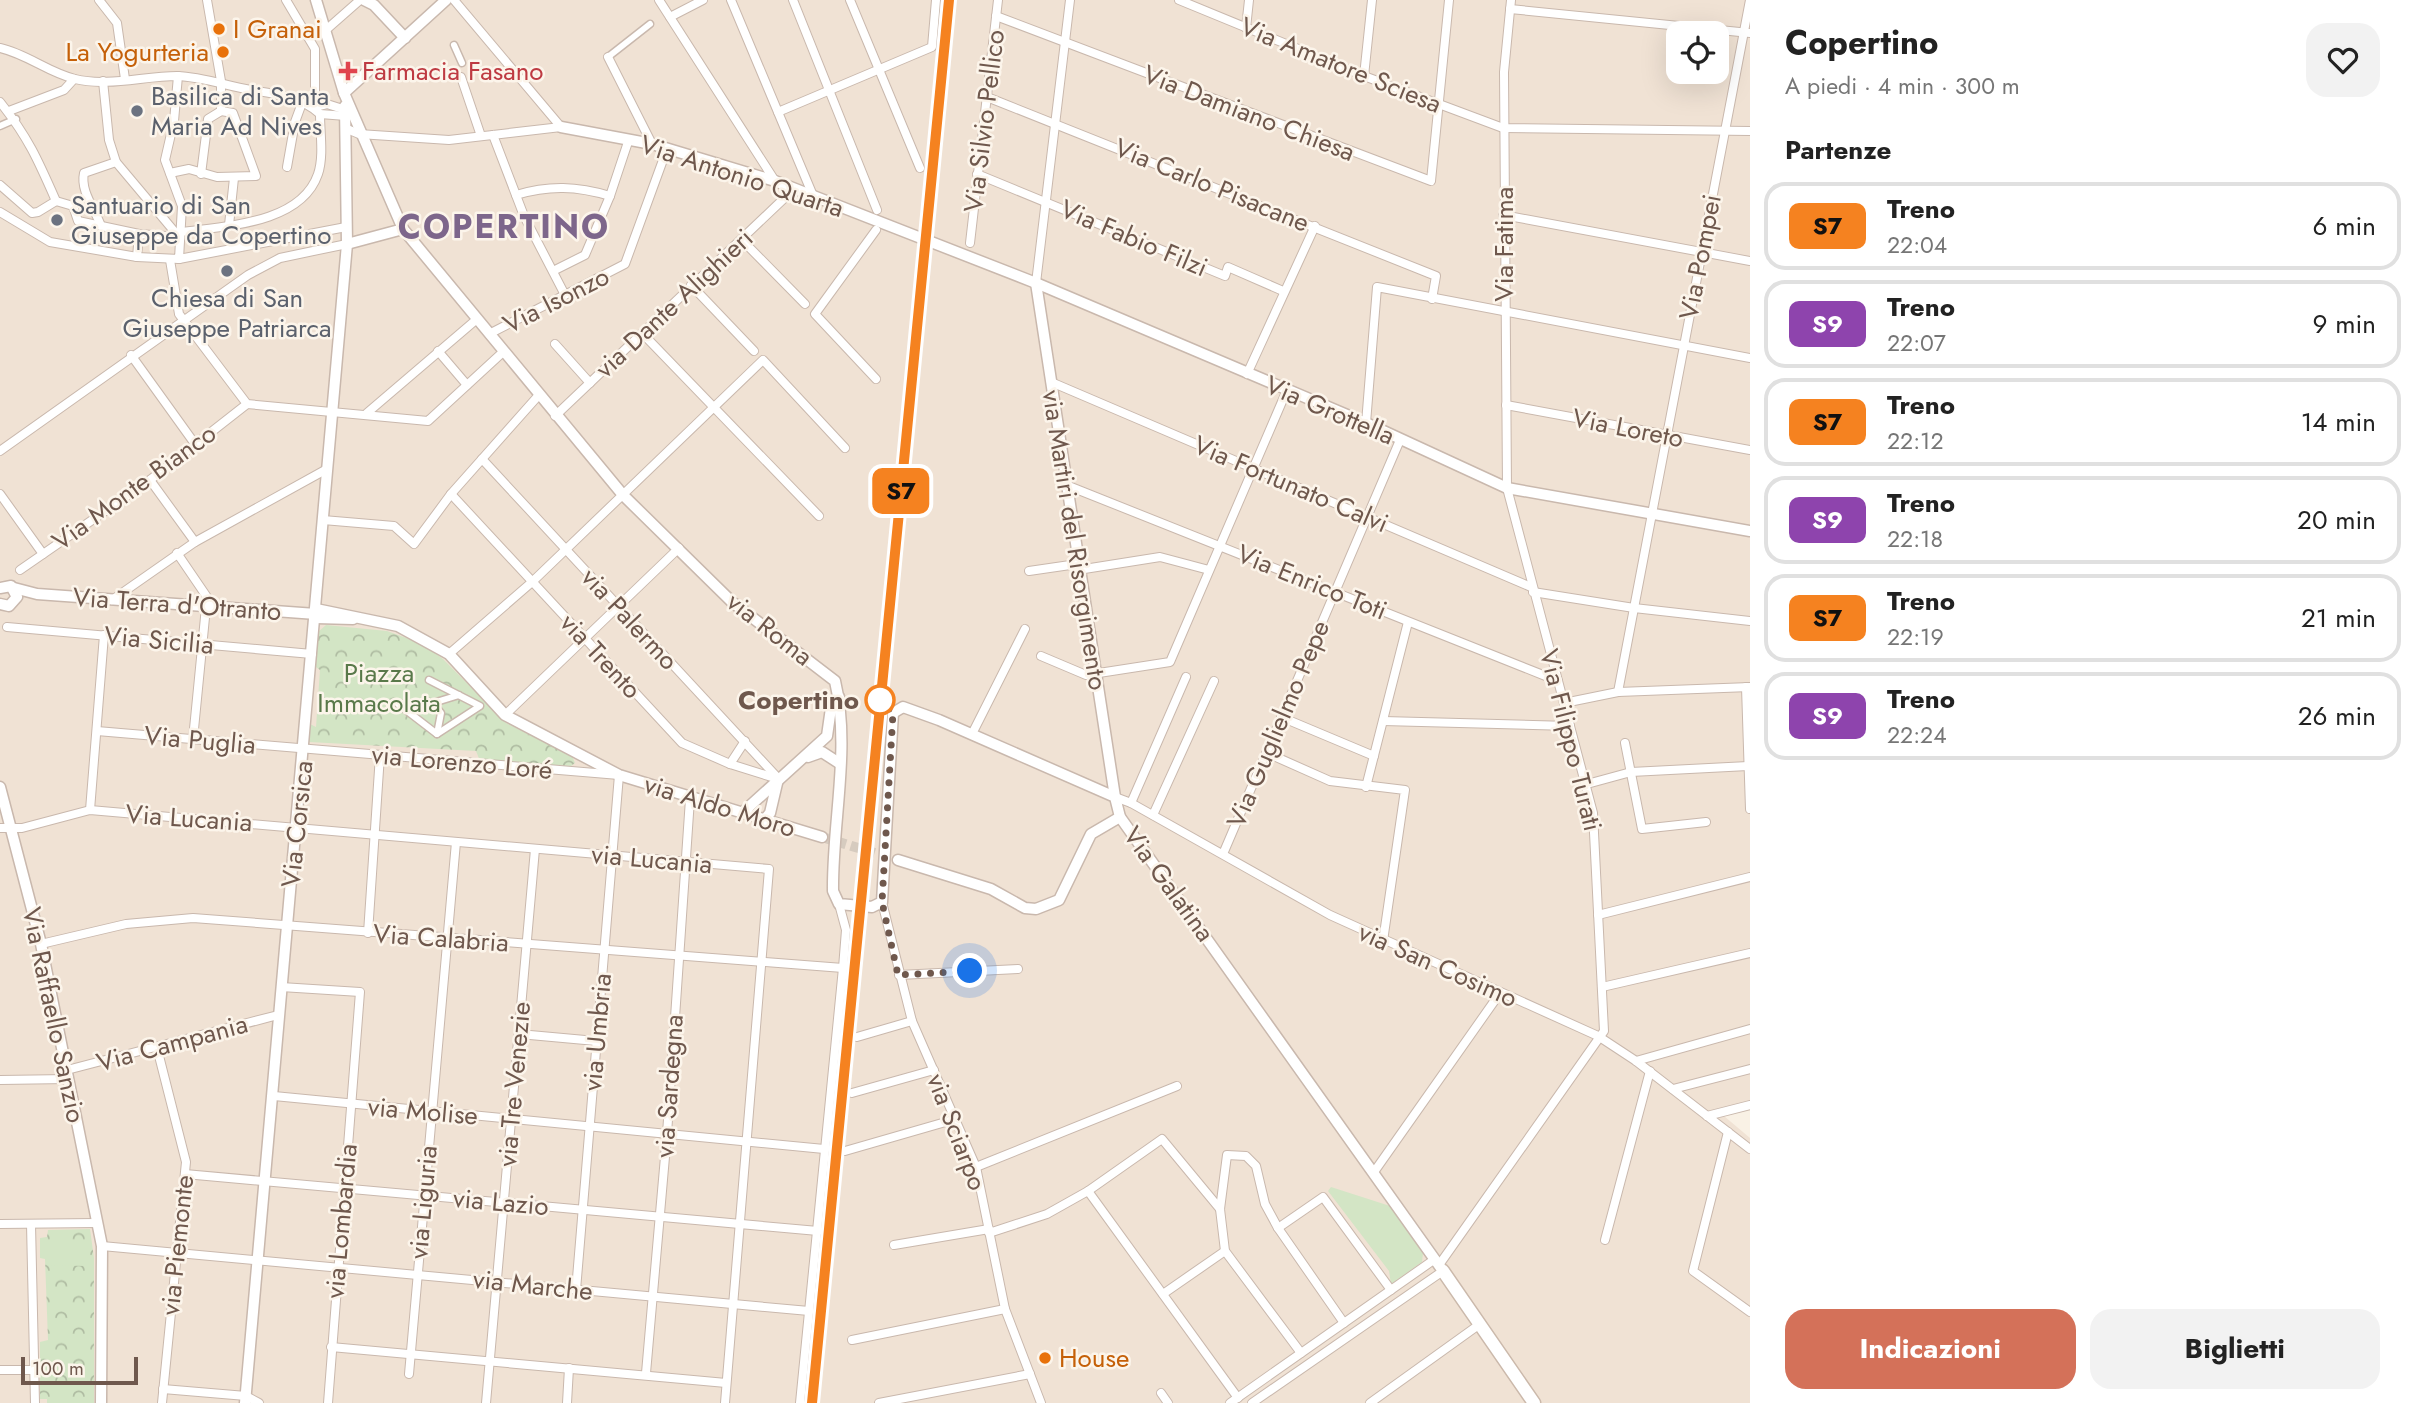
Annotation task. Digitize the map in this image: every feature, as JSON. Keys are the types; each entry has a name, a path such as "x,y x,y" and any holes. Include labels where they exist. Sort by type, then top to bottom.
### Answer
{"main road":[{"path":"1439,1265 1534,1403"}],"street":[{"path":"99,0 117,23 125,79"},
{"path":"207,0 221,81 220,111"},
{"path":"73,206 78,221 139,234 180,234 267,216 296,203 310,190 320,164 315,49 286,0"},
{"name":"Via Corsica","path":"246,1399 347,244 347,113 327,29 316,0"},
{"path":"327,29 362,0 374,5 405,38"},
{"path":"344,93 446,0"},
{"path":"454,0 561,127"},
{"path":"659,0 775,181"},
{"path":"670,17 704,0"},
{"path":"730,0 814,198"},
{"path":"793,0 877,210"},
{"path":"850,0 920,168"},
{"path":"778,112 932,47 936,0"},
{"name":"Via Silvio Pellico","path":"970,243 998,0"},
{"path":"1036,283 1070,0"},
{"name":"Via Amatore Sciesa","path":"1179,0 1364,76 1503,128 1750,131"},
{"path":"1246,28 1249,0"},
{"path":"1364,76 1372,0"},
{"path":"1438,105 1449,0"},
{"name":"Via Pompei","path":"1618,692 1654,514 1683,345 1747,32 1749,0"},
{"path":"1511,5 1747,32"},
{"name":"Via Fatima","path":"1507,488 1503,128 1504,72 1511,5"},
{"name":"Via Damiano Chiesa","path":"996,16 1431,181 1438,105"},
{"path":"650,24 608,57 652,144"},
{"path":"454,45 462,63"},
{"path":"0,47 18,52 74,79 103,81 177,76 221,81 250,90 271,92 318,111"},
{"path":"177,76 174,121 165,160 182,206 180,234 174,259 178,314 247,404 367,413 428,421 503,352"},
{"path":"461,77 481,136"},
{"path":"9,111 64,90 74,79"},
{"path":"103,81 108,140 116,162 180,234"},
{"name":"Via Carlo Pisacane","path":"987,97 1436,275 1432,299"},
{"path":"0,102 16,119 42,163 56,201"},
{"path":"287,167 295,122 302,103"},
{"path":"318,111 327,104 347,113"},
{"path":"168,170 189,169 201,174 234,178 256,176 233,113 220,111 208,119 201,174"},
{"name":"via Roma","path":"347,113 361,137 403,229 538,396 622,495 732,602 835,681 839,697"},
{"path":"0,126 16,119"},
{"name":"Via Antonio Quarta","path":"361,137 449,139 561,127 629,139 775,181 925,239"},
{"path":"347,135 361,137"},
{"path":"494,135 516,194 565,295"},
{"path":"553,271 585,255 610,196 629,139"},
{"name":"Via Isonzo","path":"489,334 625,264 667,149"},
{"path":"100,226 92,202 87,198 84,173 116,162"},
{"name":"Via Fabio Filzi","path":"977,174 1225,276 1228,267 1283,291"},
{"path":"229,225 234,178"},
{"path":"0,186 32,213 56,201 73,206 92,202"},
{"path":"516,194 541,187 582,187 610,196"},
{"name":"via Dante Alighieri","path":"555,416 794,189"},
{"path":"0,212 50,242 137,257 174,259 277,242 346,227"},
{"path":"1503,215 1750,261"},
{"path":"1247,374 1315,226"},
{"path":"0,451 183,318 248,275 280,258 403,229"},
{"path":"876,230 815,314 876,379"},
{"path":"137,257 139,234"},
{"name":"Via Grottella","path":"925,239 1036,283 1366,423 1507,488 1750,531"},
{"path":"742,240 805,304"},
{"path":"277,242 280,258"},
{"name":"via Martiri del Risorgimento","path":"1036,283 1115,797"},
{"path":"691,285 754,351"},
{"path":"1366,423 1377,287 1750,358"},
{"path":"367,413 477,319"},
{"path":"642,332 819,516"},
{"path":"555,344 590,383"},
{"path":"438,351 467,385"},
{"path":"131,355 195,444"},
{"path":"620,775 506,715 449,654 532,582 762,360 845,448"},
{"name":"Via Fortunato Calvi","path":"1051,382 1532,589 1634,608 1750,621"},
{"path":"1041,656 1086,675 1170,662 1287,390"},
{"path":"323,520 394,526 414,544 451,494 538,396"},
{"name":"Via Monte Bianco","path":"20,570 150,480 247,404"},
{"name":"Via Loreto","path":"1506,405 1750,450"},
{"name":"Via Guglielmo Pepe","path":"1223,854 1400,440"},
{"name":"via Palermo","path":"482,460 778,779"},
{"path":"112,600 195,542 327,469"},
{"path":"150,480 195,542"},
{"name":"Via Enrico Toti","path":"1066,485 1558,681"},
{"name":"Via Filippo Turati","path":"1507,488 1532,589 1587,784 1596,836 1604,1031 1598,1036"},
{"path":"0,494 43,554"},
{"name":"via Trento","path":"451,494 682,743 730,764 778,779"},
{"path":"506,715 679,548"},
{"path":"177,553 208,597 193,739"},
{"path":"1029,571 1160,557 1209,570"},
{"path":"0,616 9,603 5,587"},
{"name":"Via Terra d'Otranto","path":"5,587 37,594 359,618 398,626 449,654"},
{"name":"Via Terra d'Otranto","path":"9,603 37,594"},
{"path":"1366,787 1408,622"},
{"name":"Via Sicilia","path":"3,628 312,654"},
{"path":"972,734 1025,629"},
{"path":"90,810 104,635"},
{"path":"1131,803 1186,677"},
{"path":"429,680 480,706 437,734"},
{"path":"1153,815 1214,681"},
{"path":"1564,703 1618,692 1748,687 1750,809"},
{"path":"437,734 398,704 433,703 459,695"},
{"path":"764,820 770,793 778,779 806,758 827,736 831,708 839,697"},
{"path":"800,1403 846,930 833,891 832,858 839,763 839,697"},
{"path":"433,703 442,713 437,734"},
{"name":"Via Galatina","path":"882,902 893,713 903,707 972,734 1115,797 1120,817 1439,1265"},
{"path":"1281,718 1374,756"},
{"path":"1383,721 1570,726"},
{"name":"Via Puglia","path":"97,731 304,749"},
{"path":"827,736 839,742"},
{"path":"730,764 745,741"},
{"path":"806,758 839,742"},
{"path":"1625,743 1642,829 1706,822"},
{"name":"via Lorenzo Loré","path":"304,749 620,775"},
{"path":"822,752 839,763"},
{"path":"1267,752 1330,781 1405,790 1383,941"},
{"path":"368,933 380,755"},
{"path":"1587,784 1631,772 1748,766"},
{"name":"via Aldo Moro","path":"620,775 690,799 821,837"},
{"name":"via Umbria","path":"576,1290 620,775"},
{"name":"Via Raffaello Sanzio","path":"0,787 6,828 41,944 102,1246 101,1403"},
{"path":"742,813 770,793"},
{"path":"770,793 788,827"},
{"name":"via San Cosimo","path":"1115,797 1153,815 1330,915 1598,1036 1650,1071 1750,1149"},
{"name":"via Sardegna","path":"646,1373 667,1134 677,957 690,799"},
{"name":"Via Lucania","path":"6,828 90,810 535,849"},
{"path":"898,860 963,878 991,889 1025,908 1036,909 1059,900 1091,834 1120,817"},
{"name":"via Liguria","path":"409,1374 456,842"},
{"name":"via Lucania","path":"535,849 769,869 762,962"},
{"name":"via Tre Venezie","path":"485,1403 535,849"},
{"path":"1598,915 1750,877"},
{"path":"839,904 872,907 882,902"},
{"name":"via Sciarpo","path":"882,902 898,975 912,1021 976,1167 1005,1309 1040,1403"},
{"name":"Via Calabria","path":"41,944 107,927 193,918 843,968"},
{"path":"1602,988 1750,953"},
{"path":"724,1403 749,1141 762,962"},
{"path":"898,975 1018,969"},
{"name":"via Lombardia","path":"281,987 360,992 328,1403"},
{"path":"1374,1172 1500,993"},
{"name":"Via Campania","path":"0,1080 67,1074 278,1015"},
{"path":"857,1037 912,1021"},
{"path":"1636,1061 1750,1029"},
{"path":"519,1034 596,1041"},
{"path":"1252,1403 1439,1265 1598,1036"},
{"name":"via Piemonte","path":"156,1048 185,1156 162,1403"},
{"path":"1673,1089 1750,1069"},
{"path":"852,1093 934,1070"},
{"path":"1605,1240 1650,1071"},
{"path":"976,1167 1177,1086"},
{"name":"via Molise","path":"274,1096 824,1149"},
{"path":"1707,1116 1750,1105"},
{"path":"845,1151 956,1119"},
{"path":"1728,1132 1693,1271 1750,1312"},
{"path":"894,1245 989,1231 1047,1214 1088,1191 1162,1139 1220,1209"},
{"path":"1301,1353 1225,1251 1220,1209 1227,1155 1246,1156 1256,1166 1265,1204 1278,1228 1344,1322"},
{"name":"via Lazio","path":"185,1174 818,1231"},
{"path":"1088,1191 1163,1294 1234,1400 1391,1290 1439,1265"},
{"path":"1278,1228 1323,1197 1391,1290"},
{"path":"0,1224 97,1223"},
{"path":"31,1224 35,1403"},
{"path":"102,1246 257,1260"},
{"path":"1163,1294 1225,1251"},
{"name":"via Marche","path":"257,1260 809,1311"},
{"path":"852,1340 1005,1309"},
{"path":"1370,1403 1480,1324"},
{"path":"331,1347 646,1373 726,1383"},
{"path":"567,1403 569,1368"},
{"path":"0,1370 35,1370"},
{"path":"879,1403 1030,1374"},
{"path":"163,1389 259,1403"},
{"path":"1161,1393 1168,1403"}],"shaded area":[{"path":"0,0 1750,0 1750,1109 1724,1116 1750,1138 1750,1403 0,1403"}],"green space":[{"name":"Piazza Immacolata","path":"326,625 387,631 423,644 443,659 506,723 572,756 575,763 571,766 480,761 476,751 309,742 310,724 316,727 320,670 316,667 318,632"},
{"path":"1331,1187 1390,1206 1423,1253 1422,1262 1391,1284 1389,1271 1328,1191"},
{"path":"90,1229 94,1258 94,1403 47,1403 47,1399 40,1399 40,1342 48,1340 45,1259 40,1258 40,1238 47,1237 48,1230"},
{"path":"49,1244 85,1244 85,1266 49,1265"}],"tunnel":[{"path":"822,837 898,860"}],"railway":[{"path":"812,1403 949,0"}],"train":[{"name":"S7","path":"812,1403 860,907 864,840 949,0"}],"place":[{"name":"I Granai","path":"219,29"},
{"name":"La Yogurteria","path":"223,52"},
{"name":"Farmacia Fasano","path":"348,71"},
{"name":"Basilica di Santa Maria Ad Nives","path":"137,111"},
{"name":"Santuario di San Giuseppe da Copertino","path":"57,220"},
{"name":"Chiesa di San Giuseppe Patriarca","path":"227,271"},
{"name":"Copertino","path":"880,700"},
{"name":"House","path":"1045,1358"}],"district":[{"name":"COPERTINO","path":"504,226"}],"route":[{"path":"880,700 893,713 882,902 898,975 970,971"}]}
